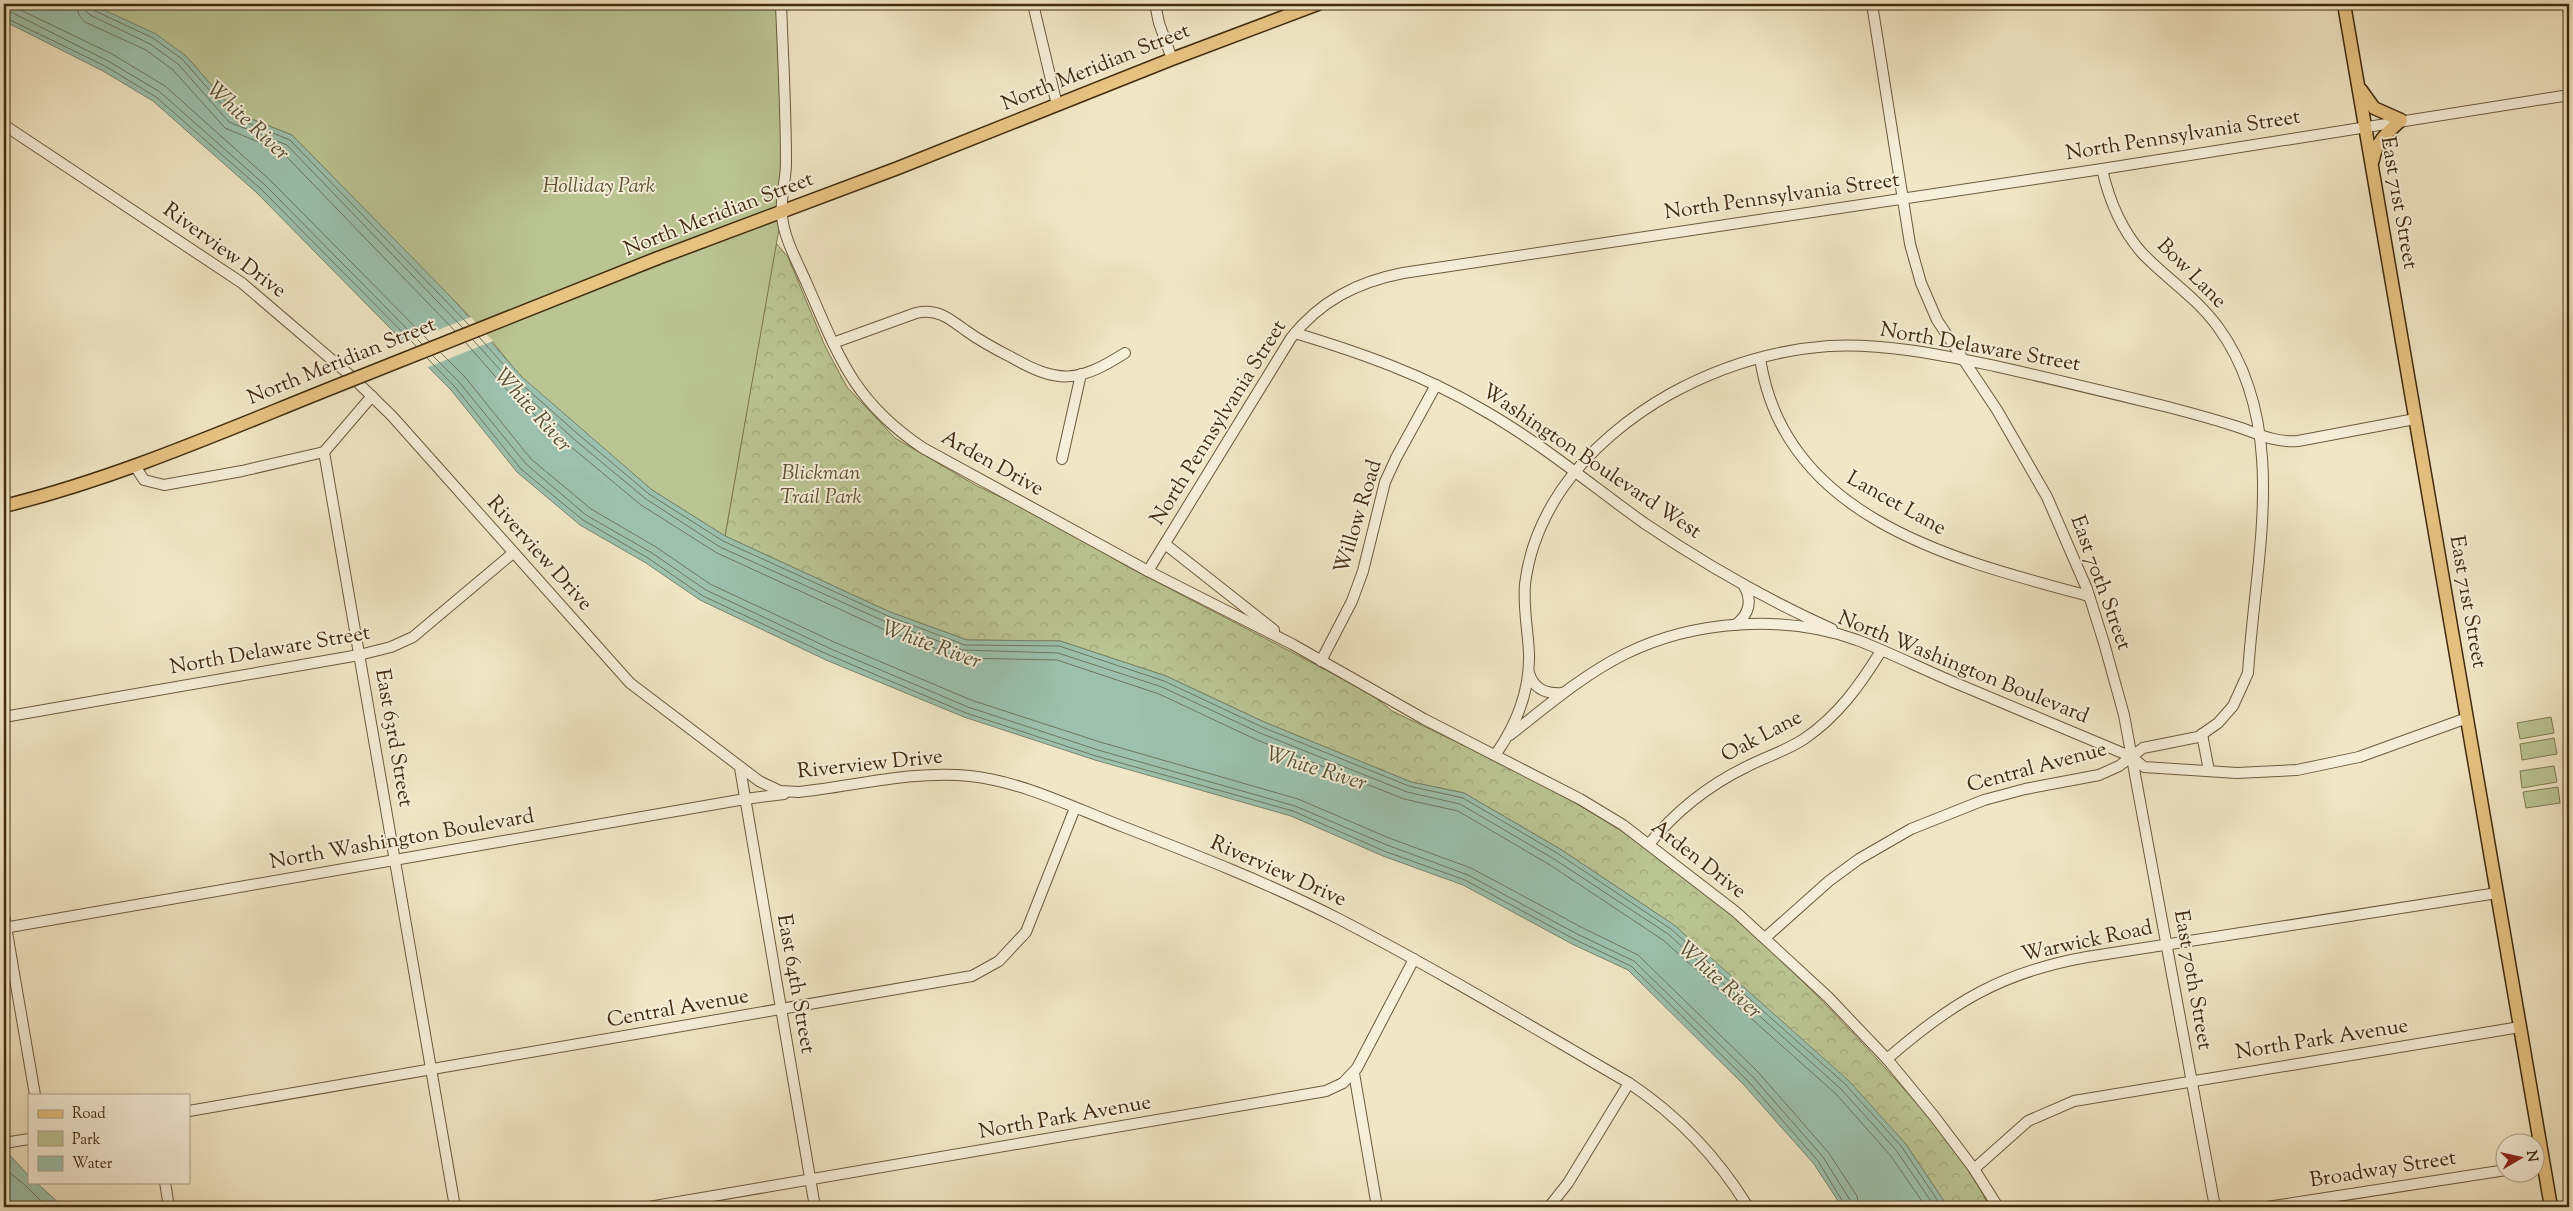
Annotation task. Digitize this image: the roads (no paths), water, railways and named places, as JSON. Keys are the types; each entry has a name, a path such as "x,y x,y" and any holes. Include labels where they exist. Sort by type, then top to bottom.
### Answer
{"main road":[{"name":"North Meridian Street","path":"4,506 66,489 135,466 658,258 782,212 1172,59 1318,4"},
{"name":"East 71st Street","path":"2344,4 2520,1027 2536,1134"},
{"path":"2358,86 2374,108 2401,120 2381,139 2375,148 2372,168"},
{"name":"East 71st Street","path":"2545,1184 2551,1207"}],"street":[{"name":"Arden Drive","path":"781,4 786,129 786,182 782,212 787,236 844,368 867,401 912,441 1148,571 1292,644 1424,719 1496,754 1608,815 1649,844 1714,894 1765,938 1828,997 1887,1059 1946,1130 1998,1207"},
{"path":"1033,4 1039,22 1056,105"},
{"path":"1155,4 1158,23 1172,59"},
{"name":"East 70th Street","path":"1872,4 1910,244 1921,283 1937,320 2023,453 2068,543 2088,596 2119,695 2215,1207"},
{"name":"North Pennsylvania Street","path":"1148,571 1295,333 1309,317 1330,300 1355,286 1388,276 2102,169 2401,120 2569,95"},
{"name":"Riverview Drive","path":"4,125 242,282 372,396 619,672 740,768 773,788 793,792 918,775 949,774 1012,784 1241,874 1320,910 1414,959 1629,1083 1658,1104 1692,1135 1727,1175 1748,1207"},
{"name":"Bow Lane","path":"2102,169 2113,209 2130,237 2152,262 2198,302 2234,352 2251,393 2260,436"},
{"path":"833,343 916,313 930,311 946,316 979,340 1039,373 1058,377 1081,374 1124,353"},
{"name":"Washington Boulevard West","path":"1295,333 1360,353 1436,385 1491,415 1576,471 1645,523 1743,584 1801,615 1857,640"},
{"name":"North Delaware Street","path":"1496,754 1508,736 1520,708 1529,673 1524,610 1527,572 1541,525 1561,490 1576,471 1614,433 1657,402 1698,380 1760,358 1800,349 1847,346 1894,349 1963,360 2180,410 2260,436"},
{"name":"Lancet Lane","path":"1760,358 1766,392 1781,429 1807,466 1836,493 1880,521 1946,553 1997,572 2088,596"},
{"path":"1062,459 1081,374"},
{"name":"Willow Road","path":"1321,662 1352,601 1363,571 1385,482 1436,385"},
{"name":"North Meridian Street","path":"324,452 372,396"},
{"path":"2132,757 2143,748 2181,742 2202,734 2218,723 2233,706 2248,673 2264,491 2260,436 2279,441 2298,441 2415,419"},
{"path":"135,466 144,480 164,484 242,471 324,452"},
{"name":"East 63rd Street","path":"324,452 455,1207"},
{"name":"Arden Drive","path":"1165,544 1292,644"},
{"name":"North Delaware Street","path":"4,717 360,655 391,647 418,633 513,553"},
{"path":"1735,625 1747,614 1749,608 1750,598 1743,584"},
{"name":"North Washington Boulevard","path":"1508,736 1596,669 1641,647 1684,633 1735,625 1803,628 1857,640 2132,757"},
{"name":"Oak Lane","path":"1649,844 1672,817 1707,789 1746,767 1794,745 1820,728 1849,699 1881,651"},
{"path":"1529,673 1532,681 1542,691 1550,694 1563,693"},
{"name":"Central Avenue","path":"1765,938 1829,881 1859,860 1911,829 1984,800 2025,789 2102,774 2132,757 2144,768 2237,773 2272,772 2327,764 2371,753 2467,718"},
{"path":"2202,734 2209,771"},
{"name":"East 64th Street","path":"740,768 815,1207"},
{"name":"North Washington Boulevard","path":"5,927 745,799 806,791"},
{"name":"Central Avenue","path":"190,1112 963,978 999,961 1018,943 1033,921 1075,808"},
{"name":"Warwick Road","path":"1887,1059 1926,1024 1948,1009 2005,980 2065,962 2497,893"},
{"path":"4,915 35,1094"},
{"name":"North Park Avenue","path":"649,1207 1319,1092 1339,1085 1354,1073 1414,959"},
{"name":"North Park Avenue","path":"1974,1169 2017,1129 2057,1106 2092,1097 2520,1027"},
{"path":"1354,1073 1377,1207"},
{"path":"1549,1207 1568,1183 1629,1083"},
{"path":"4,1142 28,1139"},
{"name":"Broadway Street","path":"2267,1207 2496,1172"},
{"path":"165,1184 169,1207"}],"water":[{"name":"White River","path":"4,4 91,4 156,34 186,56 236,113 292,135 450,296 522,377 652,490 725,536 890,612 967,640 1060,641 1166,676 1264,722 1411,782 1464,793 1560,849 1674,925 1849,1081 1905,1143 1948,1207 1842,1207 1814,1164 1744,1085 1628,970 1572,944 1463,885 1383,856 1291,816 1095,760 964,717 826,660 700,600 646,563 580,525 517,472 451,390 257,193 153,101 103,71 4,21"},
{"path":"4,1149 28,1175 28,1184 38,1184 63,1207 14,1207 4,1198"}],"park label":[{"name":"Holliday Park","path":"599,187"},
{"name":"Blickman Trail Park","path":"821,486"}]}
